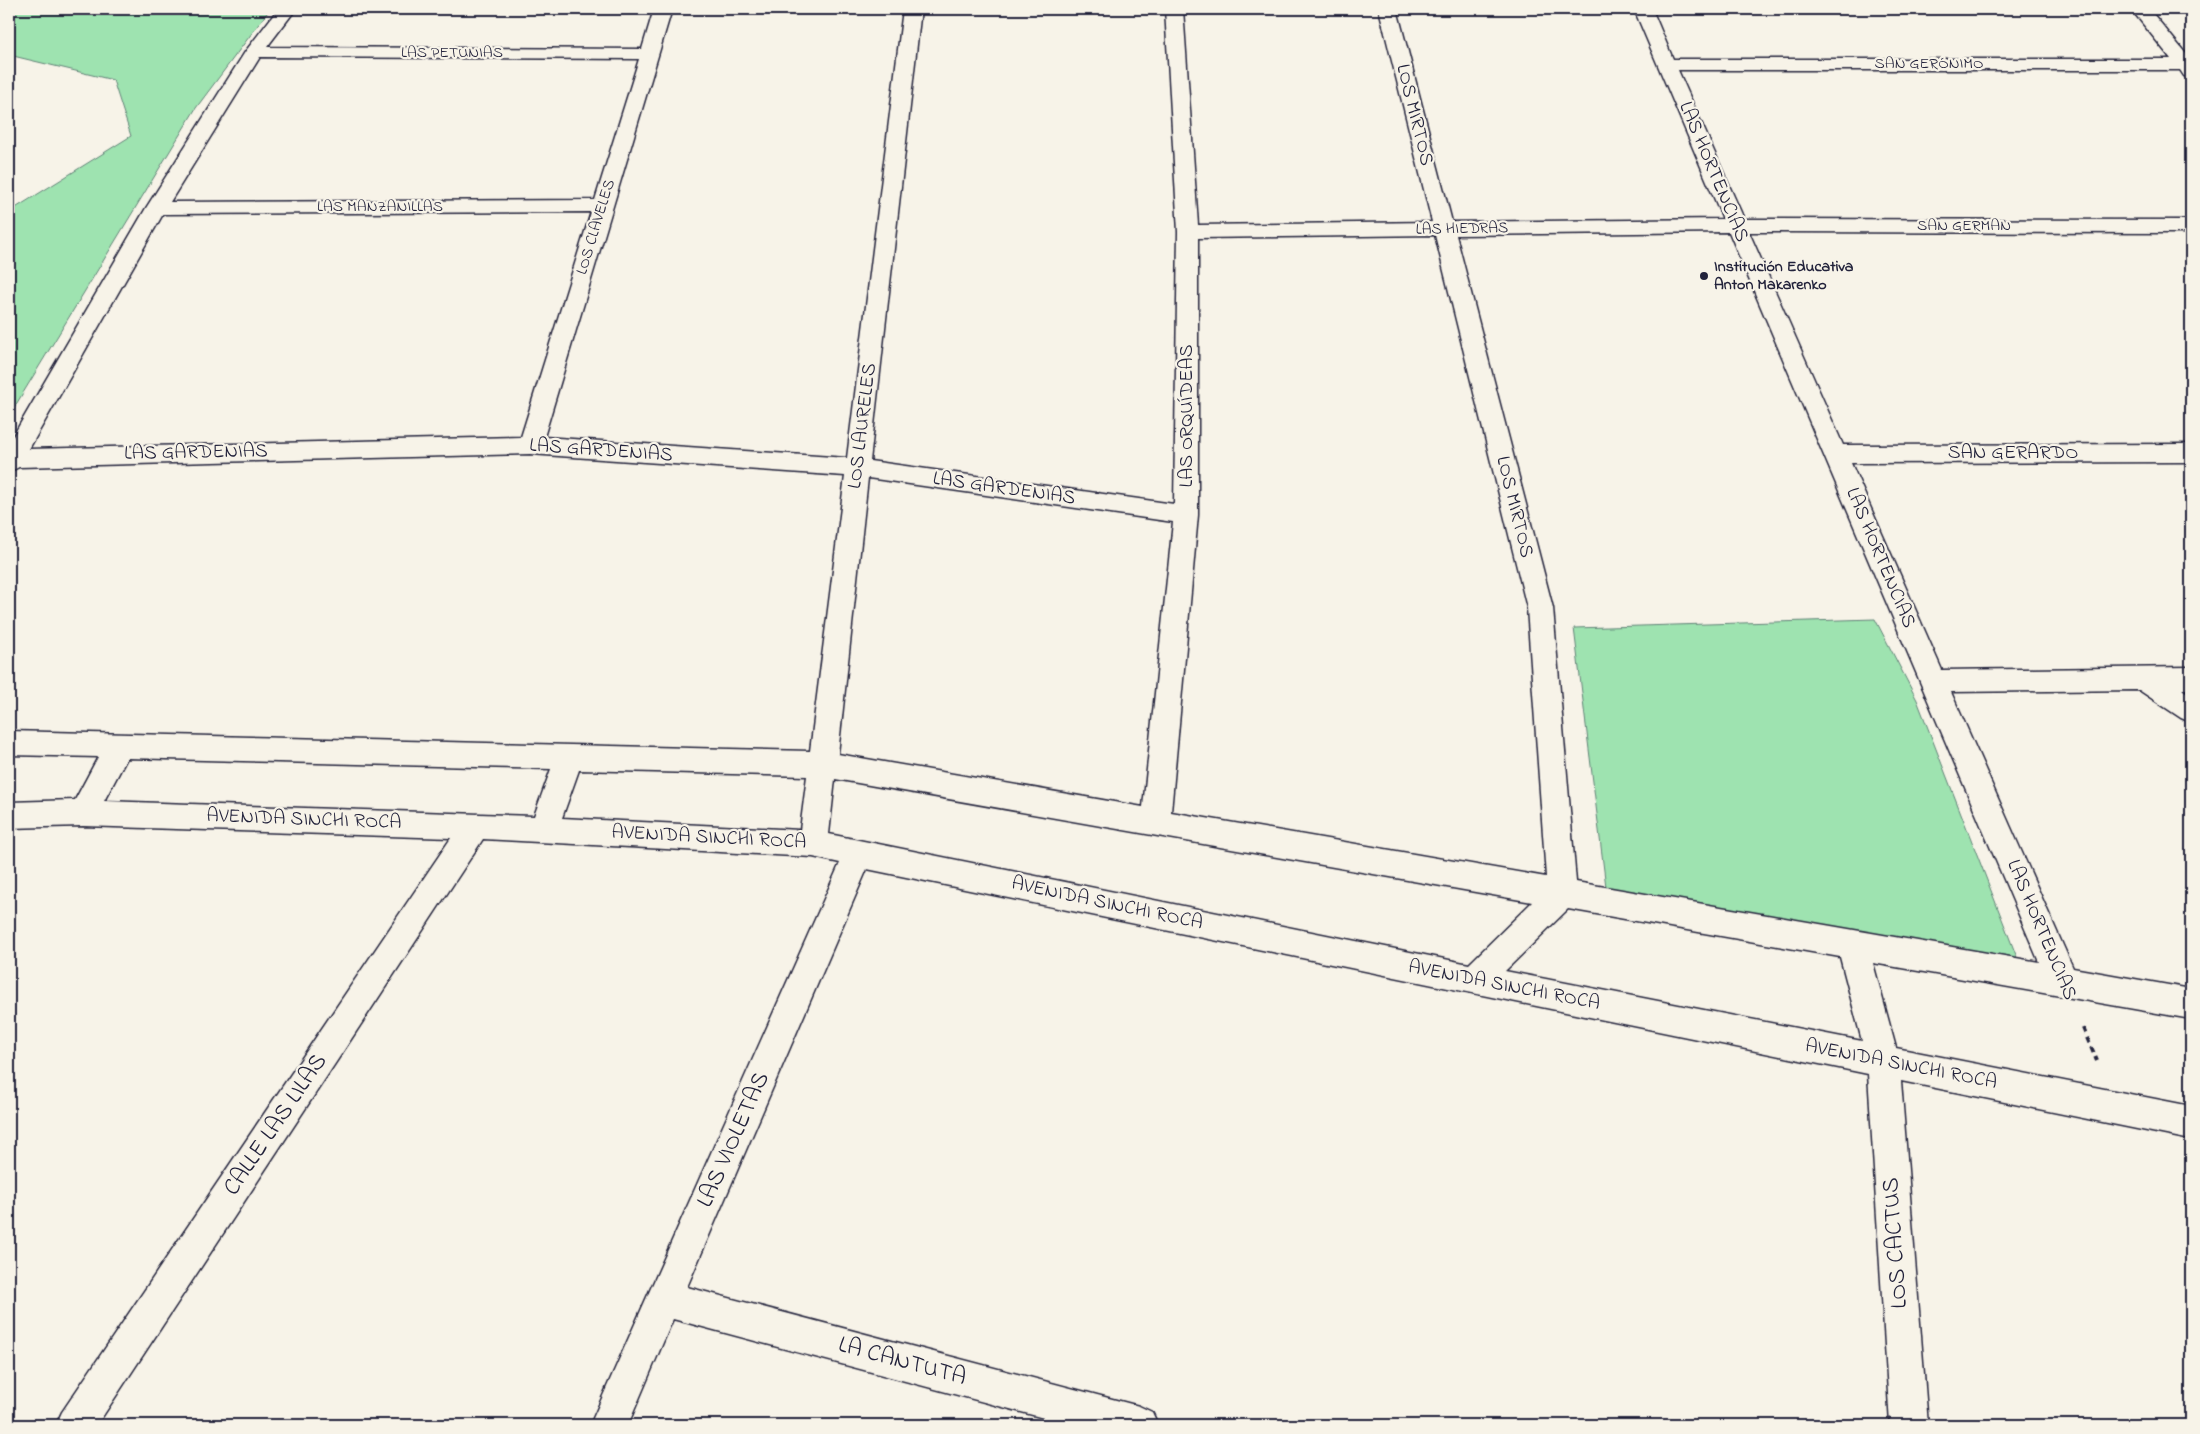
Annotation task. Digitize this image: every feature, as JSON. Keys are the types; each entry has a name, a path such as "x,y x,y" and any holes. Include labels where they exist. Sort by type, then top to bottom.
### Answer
{"street":[{"path":"10,461 156,208 254,52 287,9"},
{"name":"LOS CLAVELES","path":"530,445 663,9"},
{"name":"LOS LAURELES","path":"813,844 912,9"},
{"name":"LAS ORQUÍDEAS","path":"1156,822 1186,516 1188,232 1174,9"},
{"name":"LOS MIRTOS","path":"1388,9 1540,608 1562,894"},
{"name":"LAS HORTENCIAS","path":"1642,9 2063,982"},
{"path":"2140,9 2189,67"},
{"name":"LAS PETUNIAS","path":"254,52 649,54"},
{"name":"SAN GERÓNIMO","path":"1666,64 2189,67"},
{"name":"LAS MANZANILLAS","path":"156,208 603,206"},
{"name":"LAS HIEDRAS","path":"1188,232 1736,225"},
{"name":"SAN GERMAN","path":"1736,225 2191,226"},
{"name":"LAS GARDENIAS","path":"10,461 530,445 858,468 1186,516"},
{"name":"SAN GERARDO","path":"1835,454 2191,453"},
{"path":"2143,678 2191,710"},
{"path":"1933,681 2191,678"},
{"path":"9,743 822,764 2191,1004"},
{"path":"83,813 119,746"},
{"path":"544,829 569,758"},
{"name":"AVENIDA SINCHI ROCA","path":"9,815 83,813 476,826 813,844 1474,980 2191,1123"},
{"name":"CALLE LAS LILAS","path":"76,1425 476,826"},
{"name":"LAS VIOLETAS","path":"609,1425 859,854"},
{"path":"1474,980 1562,894"},
{"name":"LOS CACTUS","path":"1853,946 1883,1061 1909,1425"},
{"name":"LA CANTUTA","path":"664,1299 1139,1425"}],"path":[{"name":"LAS HORTENCIAS","path":"2063,982 2117,1108"}],"green space":[{"path":"9,9 270,9 196,108 9,416 9,212 131,136 113,80 9,55"},
{"path":"1875,619 1917,700 2023,973 1608,903 1574,628"}],"place":[{"name":"Institución Educativa Anton Makarenko","path":"1704,276"}]}
